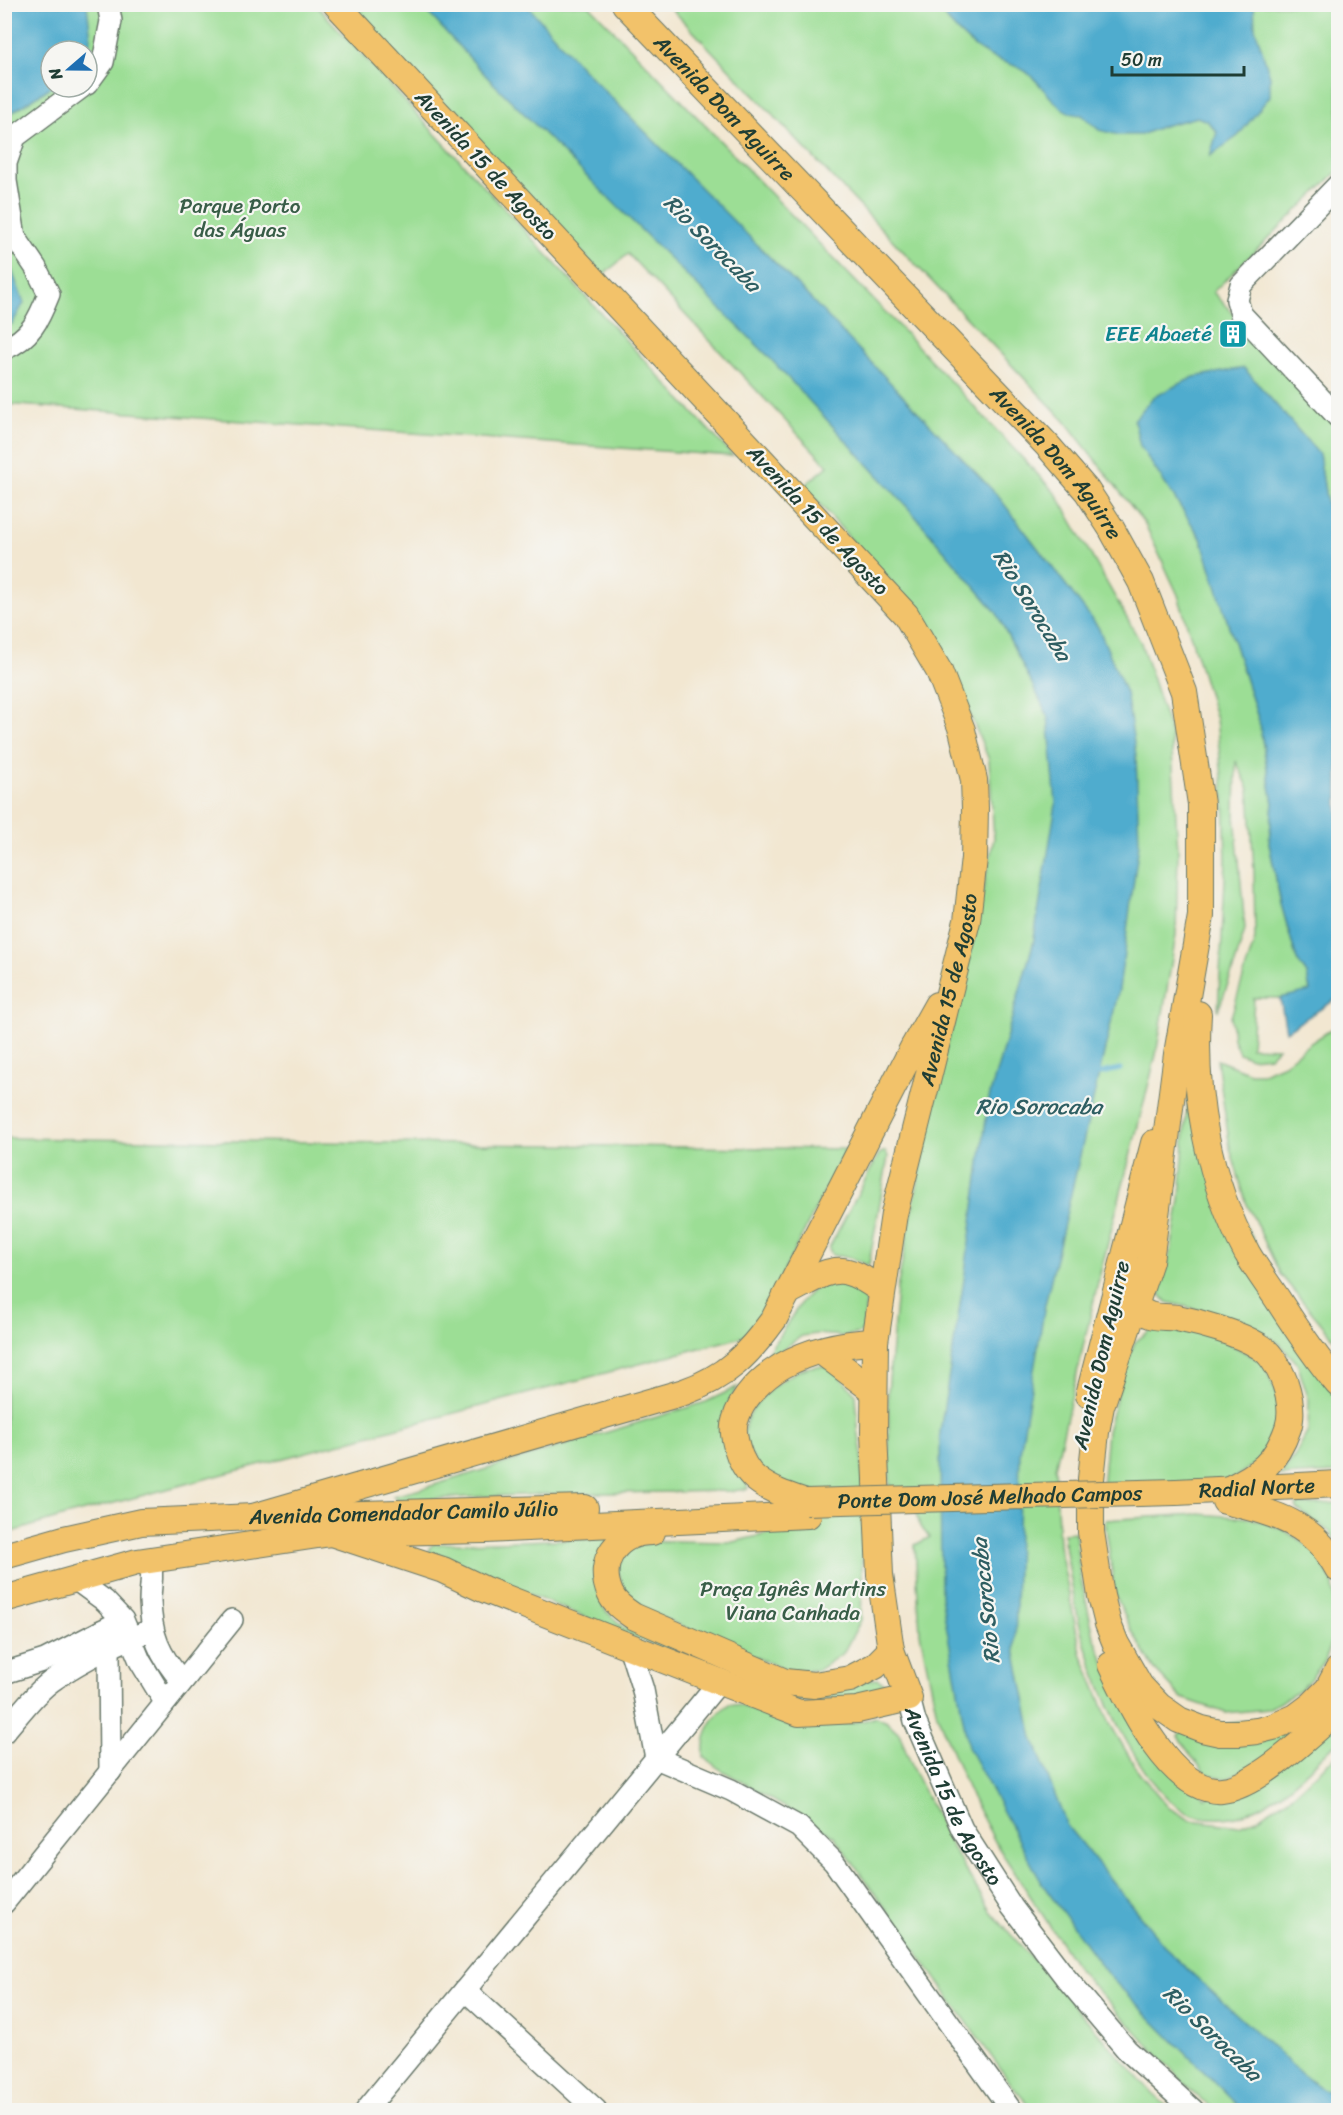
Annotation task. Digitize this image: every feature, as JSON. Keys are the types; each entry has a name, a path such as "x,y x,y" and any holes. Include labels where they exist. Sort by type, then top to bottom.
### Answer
{"main road":[{"name":"Avenida 15 de Agosto","path":"336,4 906,615 939,671 962,730 974,780 974,858 967,921 894,1214 875,1342 873,1432 880,1575 891,1650 907,1692"},
{"name":"Avenida Dom Aguirre","path":"625,4 1047,445 1087,491 1141,582 1184,692 1201,804 1201,916 1178,1054 1150,1261 1100,1414 1091,1479 1091,1532 1096,1567 1108,1624 1126,1664 1159,1706 1179,1720 1220,1733 1257,1731 1273,1727 1296,1717 1312,1705 1328,1689 1338,1670"},
{"path":"1201,916 1202,960 1196,1044 1199,1091 1205,1139 1220,1191 1248,1253 1317,1360 1338,1384"},
{"path":"253,1517 684,1392 708,1383 732,1367 755,1346 774,1320 914,1046 954,975"},
{"name":"Avenida Dom Aguirre","path":"1178,1054 1136,1208 1084,1416 1076,1464 1078,1542 1087,1591 1100,1644 1127,1698 1157,1746 1177,1772 1201,1786 1222,1790 1243,1783 1270,1767 1338,1710"},
{"path":"1136,1208 1135,1246 1129,1278 1136,1306 1148,1315 1177,1318 1232,1334 1261,1347 1280,1369 1289,1395 1291,1419 1284,1440 1273,1460 1226,1496"},
{"path":"788,1292 834,1269 855,1273 882,1291"},
{"path":"1125,1337 1142,1324 1177,1318"},
{"path":"807,1509 776,1493 754,1478 740,1458 734,1437 734,1422 749,1394 772,1373 794,1360 850,1344 875,1342"},
{"path":"821,1351 874,1391"},
{"name":"Radial Norte","path":"1226,1496 1338,1484"},
{"name":"Radial Norte","path":"1176,1496 1338,1498"},
{"name":"Ponte Dom José Melhado Campos","path":"807,1509 1176,1496"},
{"path":"1226,1496 1276,1514 1291,1522 1321,1542 1338,1569"},
{"name":"Avenida Comendador Camilo Júlio","path":"4,1556 64,1539 141,1522 253,1517 807,1509"},
{"name":"Avenida Comendador Camilo Júlio","path":"4,1599 150,1559 331,1533 486,1530 770,1517 807,1509"},
{"path":"770,1517 710,1532 646,1532 623,1540 611,1551 607,1566 610,1593 620,1607 633,1616 785,1682 814,1685 850,1679 875,1666 891,1650"},
{"name":"Avenida Comendador Camilo Júlio","path":"331,1533 443,1570 483,1589 799,1713 858,1710 907,1692"},
{"path":"866,1671 894,1676 907,1692"}],"street":[{"path":"99,68 103,62 111,21 108,4"},
{"path":"4,349 19,343 39,319 49,294 36,268 15,237 6,181 6,162 15,137 66,99"},
{"path":"1338,185 1241,285 1237,300 1241,314 1338,417"},
{"path":"150,1559 153,1576 150,1598 152,1630 166,1662 182,1680"},
{"path":"75,1579 105,1601 127,1628 150,1679 165,1702"},
{"path":"4,1903 232,1620"},
{"path":"4,1673 50,1669 127,1628 152,1630"},
{"path":"105,1640 110,1772"},
{"path":"629,1646 643,1690 656,1758"},
{"path":"4,1732 50,1669"},
{"path":"366,2110 719,1682"},
{"name":"Avenida 15 de Agosto","path":"907,1692 915,1721 962,1828 1012,1907 1066,1978 1127,2050 1193,2110"},
{"path":"656,1758 730,1790 798,1827 827,1855 864,1903 1011,2110"},
{"path":"465,1990 596,2110"}],"green space":[{"name":"Parque Porto das Águas","path":"4,5 316,5 733,456 5,404"},
{"path":"348,5 589,5 893,320 1057,495 1141,643 1171,735 1178,851 1176,935 1156,1055 1099,1278 1055,1468 1059,1545 1081,1653 1110,1724 1139,1773 1169,1808 1190,1820 1239,1826 1257,1819 1292,1796 1338,1754 1338,2110 1216,2110 1194,2094 1079,1970 998,1847 968,1790 937,1714 920,1633 915,1545 930,1537 920,1527 913,1494 890,1493 888,1392 897,1289 939,1075 966,972 994,838 989,760 954,676 905,601 804,486 828,466 628,254 603,275"},
{"path":"668,5 1338,5 1338,171 1213,292 1338,427 1338,574 1319,454 1141,446 1201,538 1259,721 1273,803 1269,843 1281,904 1297,960 1307,974 1310,992 1280,998 1254,998 1251,1047 1278,1048 1270,1056 1251,1058 1239,1053 1233,1039 1231,1017 1255,939 1249,789 1236,761 1235,816 1245,929 1218,1011 1226,861 1224,796 1216,719 1178,595 1145,524 1065,421"},
{"path":"1338,1025 1338,1344 1280,1274 1246,1202 1230,1148 1217,1060 1250,1073 1263,1073 1284,1064"},
{"path":"1193,1066 1202,1147 1338,1392 1338,1473 1281,1476 1308,1431 1309,1400 1297,1363 1279,1343 1241,1320 1167,1302 1161,1296 1160,1288 1171,1251 1180,1200 1185,1125"},
{"path":"5,1138 846,1149 761,1316 745,1336 65,1516 5,1534"},
{"path":"886,1152 888,1157 869,1264 852,1258 832,1255 829,1248 879,1154"},
{"path":"840,1277 867,1293 863,1329 860,1333 843,1336 816,1334 802,1336 771,1357 767,1354 802,1301 813,1290"},
{"path":"1175,1324 1210,1333 1263,1362 1283,1408 1266,1456 1231,1480 1102,1490 1107,1431 1125,1367 1135,1342 1152,1329"},
{"name":"Praça Ignês Martins Viana Canhada","path":"829,1366 856,1394 862,1455 861,1620 843,1653 818,1670 789,1671 646,1611 626,1596 617,1568 627,1551 642,1544 664,1541 733,1542 771,1533 811,1533 812,1497 763,1478 746,1444 745,1428 748,1417 755,1406 774,1386 806,1368"},
{"path":"737,1387 728,1404 748,1489 398,1500 393,1496 706,1402"},
{"path":"1338,1503 1338,1543 1330,1532 1297,1509 1296,1505"},
{"path":"1198,1514 1251,1518 1284,1530 1316,1551 1333,1585 1337,1627 1325,1661 1301,1690 1268,1709 1226,1713 1182,1698 1154,1669 1132,1631 1115,1594 1105,1520"},
{"path":"1075,1532 1080,1575 1094,1636 1106,1666 1205,1798 1338,1721 1337,1742 1281,1793 1256,1809 1237,1816 1205,1818 1193,1815 1176,1805 1159,1789 1128,1744 1095,1672 1080,1626 1064,1541 1064,1533"},
{"name":"Praça Ignês Martins Viana Canhada","path":"613,1538 598,1591 605,1610 624,1628 786,1691 877,1679 884,1683 881,1690 813,1703 783,1698 430,1554 429,1548 434,1544"},
{"path":"729,1704 787,1722 808,1725 844,1724 876,1717 887,1722 899,1733 914,1771 950,1844 990,1911 1153,2094 1171,2110 1033,2110 1014,2088 834,1836 718,1768 704,1757 706,1733 717,1715"},
{"path":"1320,1710 1280,1749 1228,1779 1207,1774 1178,1736 1181,1731"}],"water":[{"path":"5,4 87,5 91,39 39,39 39,95 5,117"},
{"name":"Rio Sorocaba","path":"421,5 527,5 581,67 809,297 998,496 1098,627 1126,693 1136,755 1139,843 1119,989 1045,1305 1020,1453 1015,1649 1033,1738 1067,1826 1172,1955 1307,2079 1338,2098 1338,2110 1244,2110 1238,2106 1109,1976 1043,1885 968,1747 941,1596 940,1432 989,1098 1033,944 1056,804 1048,716 996,612 910,510 766,354 489,79"},
{"path":"936,5 1254,5 1255,28 1270,76 1270,96 1238,136 1210,156 1217,132 1207,121 1197,117 1163,126 1141,135 1119,135 1099,130 1082,115 1073,114 1057,105 1025,71 982,52 953,27"},
{"path":"5,252 24,303 12,324 5,326"},
{"path":"1244,368 1319,454 1338,574 1338,998 1286,1031 1280,998 1310,991 1307,974 1297,960 1281,904 1269,843 1273,803 1259,721 1201,538 1140,446 1134,420 1153,397 1194,377"}],"waterway":[{"path":"1093,1075 1120,1069"}],"place":[{"name":"EEE Abaeté","path":"1233,334"}]}
